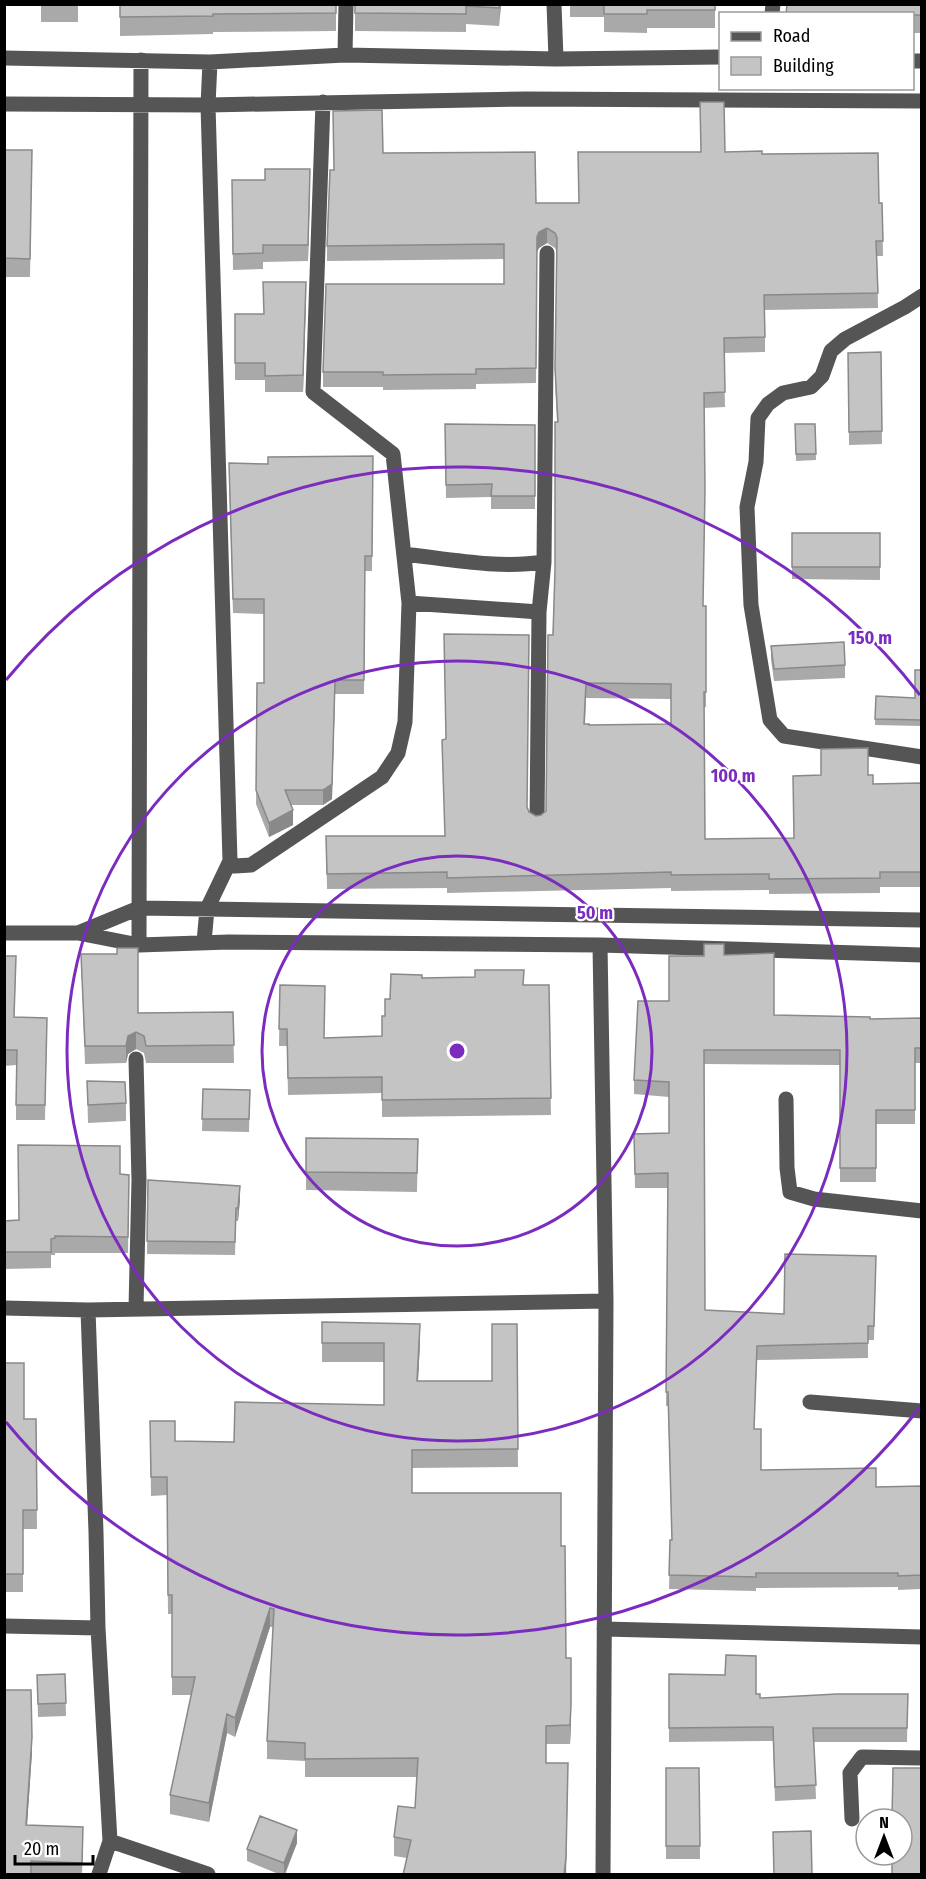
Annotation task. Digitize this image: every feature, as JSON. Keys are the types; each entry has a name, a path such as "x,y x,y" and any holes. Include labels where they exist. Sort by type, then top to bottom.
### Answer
{"street":[{"path":"345,55 346,4"},
{"path":"554,4 556,59"},
{"path":"4,58 210,62 345,55 556,59 719,57"},
{"path":"139,945 141,60"},
{"path":"204,942 207,909 230,861 208,105 210,62"},
{"path":"4,104 208,105 525,99 921,101"},
{"path":"230,861 236,866 250,865 382,777 398,753 405,722 409,603 393,454 313,392 322,102"},
{"path":"537,822 539,612 544,562 547,253"},
{"path":"921,296 845,339 831,351 822,376 811,387 783,393 768,404 758,418 756,462 747,507 751,605 770,720 784,736 921,757"},
{"path":"404,554 527,565 544,562"},
{"path":"409,603 539,612"},
{"path":"78,933 139,908 921,920"},
{"path":"4,933 78,933 139,945 204,942 600,945 921,955"},
{"path":"600,945 606,1301 603,1875"},
{"path":"135,1308 139,1180 136,1059"},
{"path":"786,1099 787,1168 790,1192 814,1199 921,1211"},
{"path":"4,1308 88,1310 606,1301"},
{"path":"88,1310 98,1628 110,1841 99,1875"},
{"path":"810,1402 921,1411"},
{"path":"4,1626 98,1628"},
{"path":"604,1629 921,1637"},
{"path":"852,1819 849,1773 862,1758 921,1758"},
{"path":"110,1841 208,1875"}],"building":[{"path":"120,4 336,4 336,13 120,17"},
{"path":"355,4 500,4 499,8 466,6 466,14 355,13"},
{"path":"604,4 715,4 715,10 647,10 647,14 604,14"},
{"path":"787,4 921,4 921,15 914,15 914,12 786,12"},
{"path":"700,102 724,102 725,152 878,153 879,203 882,203 883,241 876,241 878,293 764,295 765,337 724,338 725,392 704,393 705,839 794,838 793,776 821,775 821,749 868,748 868,775 873,775 873,784 921,783 921,872 880,872 880,878 769,879 769,874 671,875 671,872 447,878 447,872 327,874 326,836 445,836 442,740 446,739 444,634 529,635 527,807 529,812 536,816 546,811 548,635 553,635 555,422 558,422 555,368 557,238 555,233 547,228 539,232 537,237 536,368 476,369 476,374 383,375 383,372 323,372 326,284 504,284 504,244 327,246 330,170 334,170 333,111 382,110 383,153 535,152 536,203 579,203 578,152 701,152","holes":["586,683 671,684 671,723 669,724 584,724"]},
{"path":"4,150 32,150 30,259 4,258"},
{"path":"265,169 310,169 308,245 263,245 263,253 233,254 232,180 265,180"},
{"path":"263,282 306,282 303,375 265,376 265,363 235,363 235,314 264,314"},
{"path":"881,352 882,431 849,432 848,353"},
{"path":"445,424 535,425 535,496 491,496 492,484 446,485"},
{"path":"795,424 815,424 816,454 796,454"},
{"path":"373,456 372,556 365,556 364,680 335,680 332,784 323,790 285,790 293,810 269,823 256,790 257,683 264,683 264,599 233,599 229,463 268,464 268,457"},
{"path":"792,533 880,533 880,567 792,567"},
{"path":"844,642 845,665 774,669 771,646"},
{"path":"915,670 921,670 921,720 875,719 876,696 915,698"},
{"path":"704,944 724,944 724,955 774,953 774,1015 870,1017 870,1019 921,1018 921,1048 915,1048 915,1110 876,1110 876,1168 840,1168 840,1050 704,1050 705,1310 784,1314 785,1254 876,1256 874,1326 868,1326 868,1343 757,1346 754,1429 761,1429 761,1470 876,1468 876,1487 921,1486 921,1575 756,1573 756,1577 669,1575 670,1540 672,1540 668,1392 666,1392 668,1173 635,1174 634,1134 669,1133 669,1082 634,1080 638,1001 669,1001 669,956 704,956"},
{"path":"117,948 138,948 138,1013 233,1012 234,1045 146,1046 144,1036 136,1032 128,1036 126,1046 85,1046 81,954 117,954"},
{"path":"4,956 16,956 14,1017 47,1018 45,1105 16,1105 17,1050 4,1050"},
{"path":"475,970 524,970 523,985 549,985 551,1098 382,1100 382,1077 288,1078 287,1029 279,1029 280,985 325,986 324,1038 382,1036 382,1016 385,1016 385,999 390,999 391,974 422,975 422,978 475,977"},
{"path":"87,1081 125,1082 126,1103 88,1105"},
{"path":"203,1089 250,1090 249,1119 202,1119"},
{"path":"306,1138 418,1139 417,1173 306,1172"},
{"path":"18,1145 120,1146 120,1174 129,1175 128,1237 55,1236 51,1239 51,1252 4,1252 4,1221 19,1220"},
{"path":"148,1180 240,1186 238,1208 236,1208 235,1242 147,1241"},
{"path":"322,1322 420,1324 417,1381 492,1381 492,1324 517,1324 518,1449 412,1450 412,1493 561,1493 561,1546 565,1546 566,1658 571,1658 570,1725 546,1726 546,1763 568,1763 564,1875 403,1875 411,1840 394,1837 398,1806 415,1808 418,1758 305,1759 305,1743 267,1741 274,1609 270,1608 235,1718 227,1714 209,1803 170,1795 195,1677 172,1677 172,1595 168,1595 167,1477 151,1477 150,1421 175,1421 175,1441 234,1442 235,1402 384,1405 384,1343 322,1343"},
{"path":"4,1363 24,1363 24,1419 36,1419 37,1510 23,1510 23,1574 4,1574"},
{"path":"726,1655 756,1656 756,1694 760,1694 760,1698 837,1694 908,1694 907,1728 813,1728 816,1785 775,1787 773,1727 669,1728 669,1674 725,1675"},
{"path":"65,1674 66,1703 38,1704 37,1675"},
{"path":"4,1690 31,1690 32,1737 26,1825 83,1827 82,1863 31,1861 31,1875 4,1875"},
{"path":"666,1768 699,1768 700,1846 666,1846"},
{"path":"893,1768 921,1768 921,1875 892,1875 892,1867 914,1867 914,1807 892,1807"},
{"path":"260,1816 297,1830 284,1863 247,1849"},
{"path":"811,1831 812,1875 774,1875 773,1832"}]}
